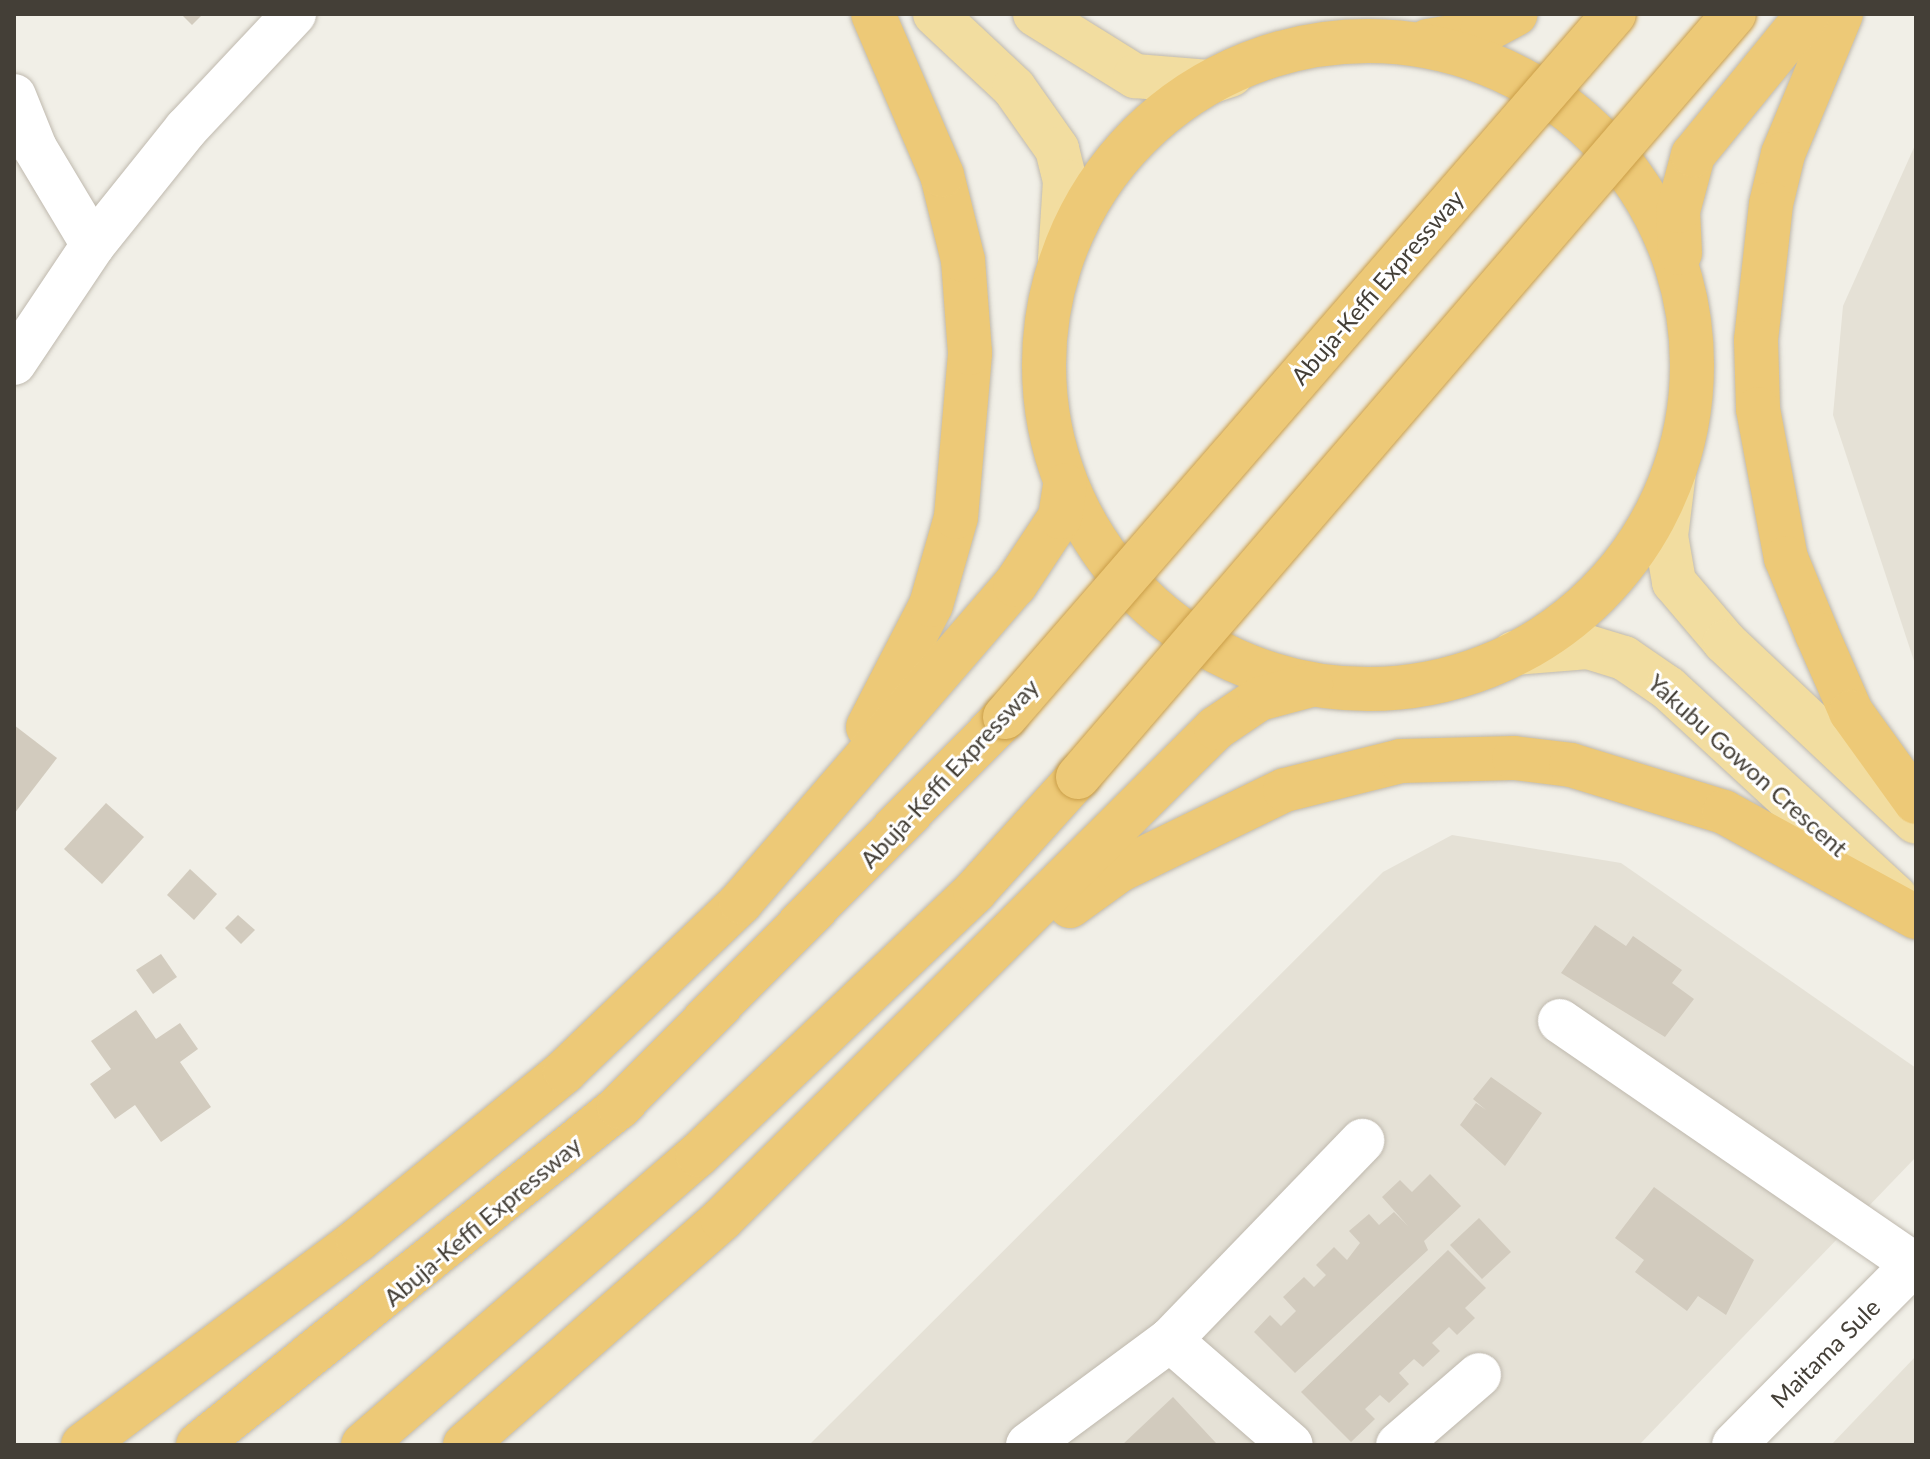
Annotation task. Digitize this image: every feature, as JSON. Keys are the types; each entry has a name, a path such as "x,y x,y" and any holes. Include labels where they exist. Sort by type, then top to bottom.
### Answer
{"highway":[{"path":"741,902 863,737 931,605 956,517 970,353 963,260 920,110 873,14"},
{"path":"1516,14 1443,41 1397,41 1309,49 1231,75 1183,98 1119,156 1060,258 1045,323 1042,378 1065,485 1089,534 1163,618 1260,671 1314,684 1417,684 1514,653 1575,611 1627,559 1674,472 1692,374 1681,276 1678,211 1693,155 1808,14"},
{"name":"Abuja-Keffi Expressway","path":"198,1445 619,1107 1005,717 1614,14"},
{"path":"363,1445 731,1125 975,891 1078,777 1734,14"},
{"path":"1841,14 1788,140 1771,204 1756,340 1758,409 1786,558 1851,712 1916,802"},
{"path":"1397,41 1505,69 1597,132 1654,211 1681,276"},
{"path":"83,1445 358,1240 565,1071 741,902 1015,585 1060,517 1065,485"},
{"path":"465,1445 722,1219 977,972 1216,728 1259,699 1314,684"},
{"path":"977,972 1120,870 1214,820 1285,790 1401,761 1514,758 1586,770 1724,812 1916,917"}],"main road":[{"path":"935,14 1014,88 1057,149 1065,181 1060,258"},
{"path":"1035,14 1135,76 1163,82 1231,75"},
{"path":"1674,472 1666,536 1674,582 1725,642 1916,822"},
{"name":"Yakubu Gowon Crescent","path":"1514,653 1588,647 1624,658 1668,688 1916,917"}],"street":[{"path":"14,363 93,245 186,129 294,14"},
{"path":"14,96 35,148 93,245"},
{"path":"1560,1021 1915,1263"},
{"path":"1028,1445 1170,1340 1362,1141"},
{"name":"Maitama Sule","path":"1734,1445 1915,1263"},
{"path":"1170,1340 1291,1445"},
{"path":"1398,1445 1479,1375"}],"shaded area":[{"path":"1916,143 1916,667 1833,415 1843,306"},
{"path":"1452,835 1621,863 1916,1068 1916,1157 1639,1445 809,1445 1383,872"},
{"path":"1916,1356 1916,1445 1831,1445"}],"building":[{"path":"181,14 203,14 192,25"},
{"path":"14,725 57,758 14,814"},
{"path":"106,803 144,837 102,884 64,849"},
{"path":"190,869 217,894 194,920 167,895"},
{"path":"238,915 255,930 241,944 225,928"},
{"path":"1595,925 1626,946 1633,936 1682,970 1672,983 1694,999 1665,1037 1561,973"},
{"path":"161,954 177,977 153,994 136,970"},
{"path":"136,1010 156,1039 180,1023 198,1049 180,1062 211,1107 161,1142 135,1105 115,1119 90,1084 111,1069 91,1041"},
{"path":"1491,1077 1542,1113 1505,1166 1460,1125 1476,1103 1486,1110 1473,1099"},
{"path":"1430,1174 1461,1206 1424,1241 1428,1250 1295,1373 1254,1332 1270,1315 1281,1326 1296,1311 1283,1297 1304,1277 1314,1287 1326,1275 1316,1265 1334,1247 1347,1260 1360,1243 1349,1231 1369,1214 1379,1225 1394,1212 1408,1226 1382,1197 1400,1180 1412,1192"},
{"path":"1654,1187 1754,1260 1726,1315 1698,1296 1687,1311 1635,1272 1644,1260 1615,1238"},
{"path":"1479,1218 1511,1252 1482,1279 1450,1245"},
{"path":"1448,1250 1486,1288 1465,1308 1475,1318 1457,1335 1449,1327 1432,1343 1440,1351 1423,1367 1414,1359 1399,1373 1409,1384 1389,1403 1380,1395 1365,1409 1375,1419 1351,1442 1301,1392"},
{"path":"1173,1397 1216,1443 1122,1445"}]}
